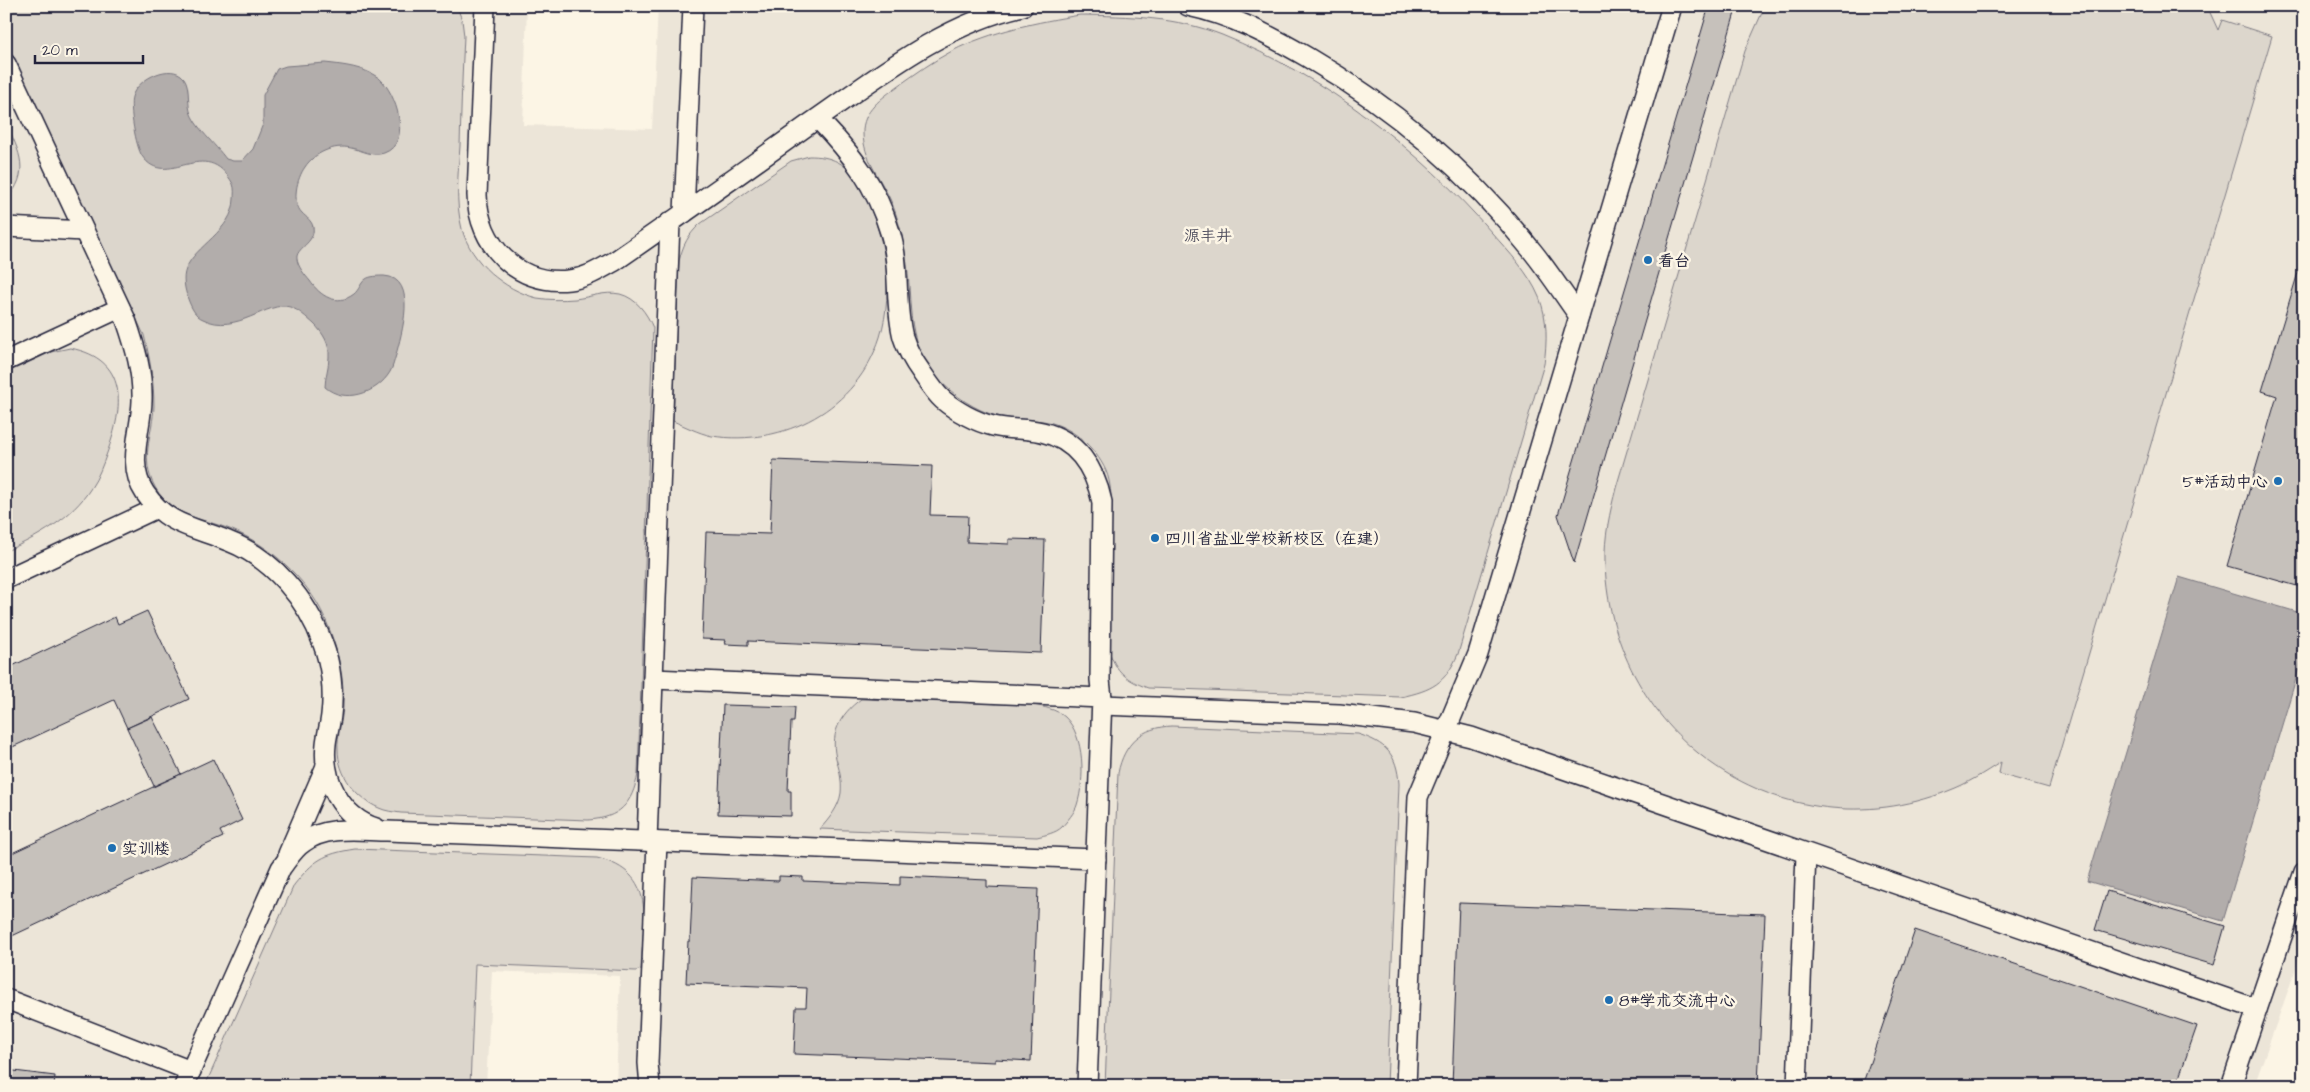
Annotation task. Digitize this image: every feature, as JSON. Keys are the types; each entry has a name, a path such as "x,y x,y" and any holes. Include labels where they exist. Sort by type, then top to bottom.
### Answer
{"lane":[{"path":"485,6 477,210 481,224 497,252 510,264 540,278 571,280 592,274 615,261 930,43 965,25 1023,6"},
{"path":"650,1086 648,1063 653,679 677,218 693,6"},
{"path":"1188,6 1246,24 1291,48 1333,72 1409,127 1448,160 1490,201 1533,252 1579,316"},
{"path":"1406,1086 1418,797 1478,654 1672,6"},
{"path":"6,64 120,308 135,346 140,373 142,401 135,454 137,475 144,492 157,508 171,520 228,541 258,556 274,570 303,604 314,622 324,645 329,666 332,690 331,714 326,745 326,766 332,787 341,804 356,818 387,831"},
{"path":"818,119 857,163 872,184 882,208 897,258 903,337 911,357 927,381 943,400 965,414 992,426 1042,432 1075,448 1089,466 1098,483 1102,502 1100,680 1102,701 1086,1086"},
{"path":"6,227 84,231"},
{"path":"6,361 120,308"},
{"path":"6,579 157,508"},
{"path":"653,679 1339,714 1414,722 1471,737 2257,1009"},
{"path":"6,999 188,1078 326,766"},
{"path":"281,868 303,842 319,834 341,830 1096,859"},
{"path":"1797,1086 1806,854"},
{"path":"2231,1086 2304,872"}],"shaded area":[{"name":"四川省盐业学校新校区（在建）","path":"6,6 527,6 523,125 652,129 658,6 2304,6 2304,946 2254,1086 616,1086 620,976 492,971 486,1086 6,1086"},
{"path":"325,63 360,69 379,78 391,94 396,105 400,129 398,139 393,147 384,153 371,154 355,149 338,147 319,154 305,167 296,190 299,208 313,227 313,233 309,241 297,255 297,259 304,274 319,291 329,298 341,300 354,294 368,278 384,276 395,279 401,286 404,297 404,322 390,372 384,380 369,391 350,396 341,395 325,387 329,361 327,343 314,324 293,308 281,306 272,308 239,321 227,323 215,323 200,318 196,313 190,305 186,292 184,280 186,269 190,261 227,220 232,210 234,186 222,170 210,163 198,162 163,168 152,165 142,156 140,151 135,136 131,110 132,97 139,85 160,73 175,72 181,75 186,82 189,107 196,123 226,159 242,161 253,149 263,124 263,95 277,69 286,66"},
{"path":"2179,577 2304,614 2304,652 2223,921 2087,881"}],"green space":[{"path":"6,6 457,7 462,20 464,36 458,198 462,229 473,253 490,273 501,281 525,294 537,298 570,299 608,293 626,296 640,307 648,317 653,328 638,774 632,794 623,808 608,816 588,820 401,813 379,808 356,792 345,776 339,759 338,739 343,697 340,665 327,623 312,595 291,570 266,549 239,533 178,510 159,494 152,481 148,462 148,444 154,397 144,335 7,43"},
{"path":"1765,6 2207,6 2218,30 2222,20 2272,36 2049,788 1999,774 2001,762 1969,782 1948,791 1886,807 1826,807 1769,794 1717,767 1673,729 1638,682 1615,626 1605,553 1606,534 1616,488 1745,51"},
{"name":"源丰井","path":"1080,15 1134,17 1187,24 1222,35 1298,72 1369,118 1434,173 1464,202 1505,248 1535,288 1542,306 1545,322 1544,364 1458,654 1448,672 1429,688 1401,697 1148,688 1132,681 1116,667 1107,644 1112,509 1109,480 1101,462 1088,445 1063,427 1043,421 997,416 973,406 945,386 927,365 914,333 907,265 895,211 869,159 864,142 863,133 866,118 874,106 886,95 952,51 983,38 1015,28"},
{"path":"6,123 19,153 21,172 19,181 6,200"},
{"path":"809,156 831,159 842,164 848,170 856,180 876,223 885,261 887,300 880,337 869,362 854,384 836,403 814,418 791,428 765,435 739,438 707,435 673,421 679,261 686,241 700,224 791,161"},
{"path":"70,348 89,354 103,363 112,374 117,387 118,402 113,436 96,480 74,509 42,533 6,551 6,373 51,352"},
{"path":"861,699 1033,705 1058,712 1072,725 1080,747 1082,771 1080,795 1076,808 1060,829 1037,837 820,829 836,808 841,793 841,777 834,743 835,734 847,712"},
{"path":"1161,727 1358,734 1376,741 1393,757 1399,784 1387,1086 1105,1086 1118,773 1125,753 1136,739 1143,733"},
{"path":"355,849 597,858 616,865 630,875 638,887 643,901 644,933 641,969 636,971 475,964 470,1086 205,1086 294,885 307,870 320,860 335,853"}],"building":[{"name":"看台","path":"1709,6 1737,6 1574,563 1558,515"},
{"name":"5#活动中心","path":"2304,253 2304,588 2227,566 2277,396 2262,391"},
{"path":"773,460 932,466 930,515 968,516 967,542 1009,544 1009,539 1045,540 1041,653 748,641 748,645 725,644 726,640 702,639 706,532 770,534"},
{"path":"147,611 189,699 127,728 114,700 6,750 6,669 115,617 118,624"},
{"path":"723,705 795,707 794,722 791,722 788,791 791,791 791,816 718,814"},
{"path":"152,717 181,774 154,786 127,728"},
{"name":"实训楼","path":"213,759 242,820 220,831 223,837 12,936 6,923 6,842 12,853"},
{"path":"779,876 803,877 803,881 900,885 900,876 987,880 987,887 1038,889 1031,1061 995,1059 995,1062 794,1054 796,1007 806,1007 807,988 686,983 693,877 779,881"},
{"path":"2107,891 2225,926 2214,965 2095,930"},
{"name":"8#学术交流中心","path":"1459,903 1765,914 1758,1086 1452,1086"},
{"path":"1915,930 2197,1026 2176,1086 1862,1086"},
{"path":"6,1070 55,1076 54,1086 6,1086"}],"place":[{"name":"看台","path":"1648,260"},
{"name":"5#活动中心","path":"2278,481"},
{"name":"四川省盐业学校新校区（在建）","path":"1155,538"},
{"name":"实训楼","path":"112,848"},
{"name":"8#学术交流中心","path":"1609,1000"}]}
